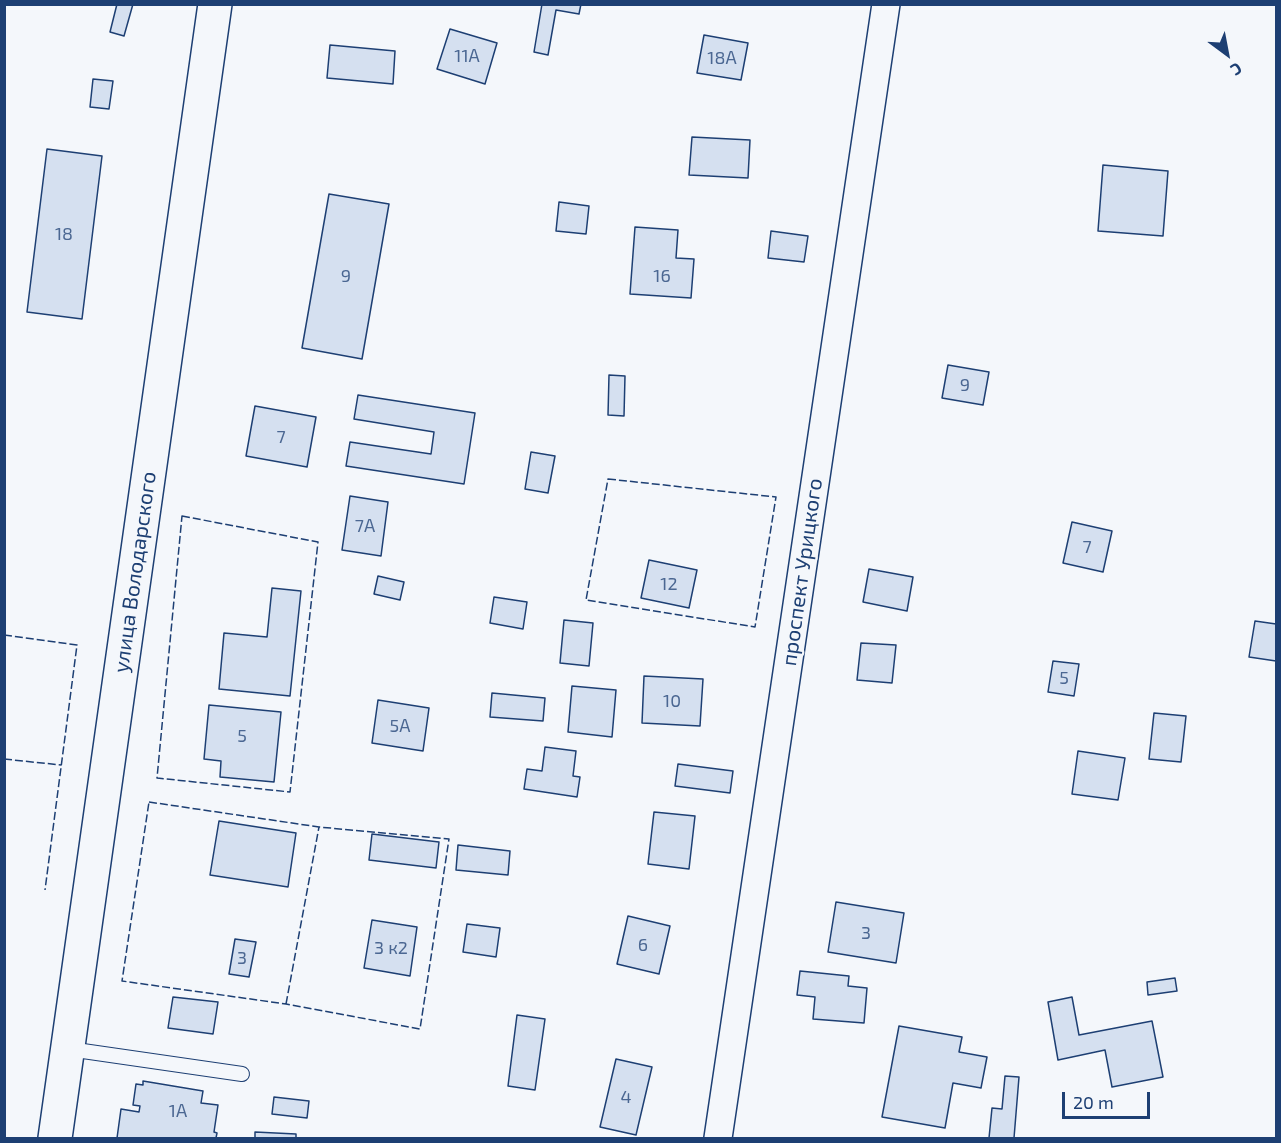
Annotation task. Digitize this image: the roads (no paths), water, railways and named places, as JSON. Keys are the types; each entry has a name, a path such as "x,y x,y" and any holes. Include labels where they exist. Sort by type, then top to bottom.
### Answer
{"street":[{"name":"улица Володарского","path":"55,1138 215,4"},
{"name":"проспект Урицкого","path":"718,1138 886,4"}],"lane":[{"path":"69,1049 242,1074"}]}
